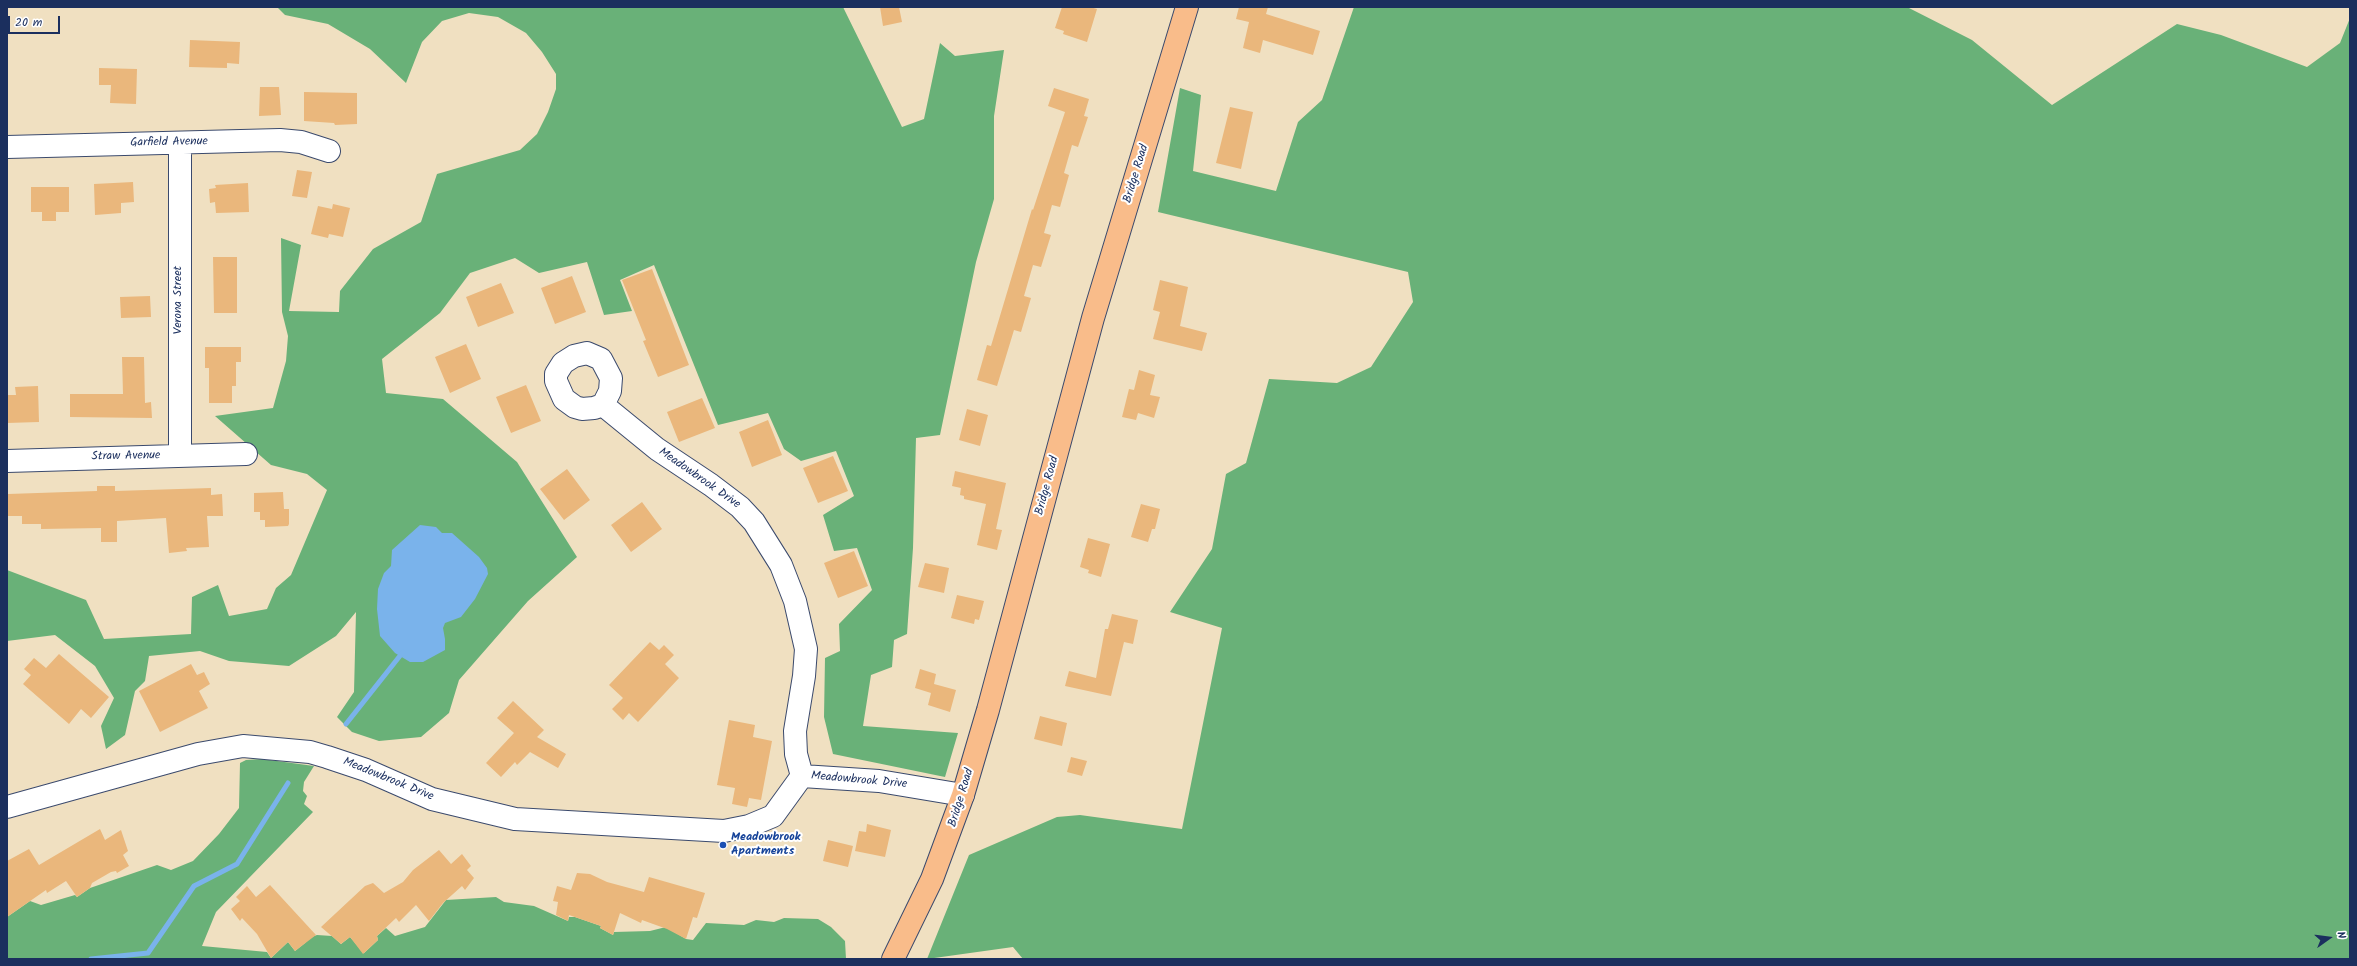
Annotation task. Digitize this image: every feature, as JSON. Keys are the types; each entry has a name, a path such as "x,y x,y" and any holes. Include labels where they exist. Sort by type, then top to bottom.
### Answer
{"main road":[{"name":"Bridge Road","path":"893,959 932,879 963,796 988,710 1093,318 1187,7"}],"street":[{"name":"Garfield Avenue","path":"7,147 180,144 280,140 301,142 329,151"},
{"name":"Verona Street","path":"180,144 178,364 180,456"},
{"name":"Meadowbrook Drive","path":"603,405 657,449 711,485 740,507 754,522 780,565 795,601 806,649 804,676 795,731 796,754 802,776"},
{"name":"Straw Avenue","path":"7,461 246,454"},
{"name":"Meadowbrook Drive","path":"7,807 198,754 243,746 284,749 321,755 366,770 432,799 515,819 716,831 749,826 773,816 802,776"},
{"name":"Meadowbrook Drive","path":"802,776 879,781 963,796"}],"green space":[{"path":"277,7 843,7 902,127 924,119 940,43 955,56 1004,50 994,116 994,199 976,262 940,435 916,438 913,548 907,634 894,640 892,667 871,675 863,726 958,733 945,777 833,754 824,717 825,658 840,651 839,624 872,590 857,548 834,551 823,515 854,496 836,451 801,461 784,449 768,413 718,425 654,265 620,280 632,311 604,315 587,262 539,273 515,258 470,273 440,313 382,359 386,393 443,399 517,462 577,557 528,601 459,680 449,713 421,737 379,741 352,732 337,717 354,692 356,612 336,636 289,666 229,661 200,651 149,656 145,681 135,691 125,735 106,749 101,726 114,698 95,666 55,635 7,641 7,570 86,600 104,639 191,634 192,597 218,585 229,616 267,609 276,588 291,575 327,490 307,474 271,465 215,416 273,408 286,361 288,336 282,312 281,238 301,245 289,311 339,312 340,291 373,249 421,222 437,174 520,150 537,134 548,112 556,89 556,74 542,52 526,33 498,17 469,13 442,21 422,42 406,83 370,49 328,24 285,15"},
{"path":"1354,7 1907,7 1972,40 2052,105 2177,24 2221,35 2307,67 2340,43 2350,18 2350,959 1023,959 1013,947 927,959 969,855 1057,817 1080,815 1182,829 1222,628 1170,612 1212,549 1226,474 1246,463 1269,379 1337,383 1371,367 1413,302 1408,272 1158,212 1180,88 1201,95 1193,171 1276,191 1298,122 1322,100"},
{"path":"262,759 314,766 304,782 303,791 307,796 304,804 313,812 216,912 202,946 267,952 271,958 288,942 295,951 305,943 308,938 317,935 332,936 341,944 350,937 364,953 378,940 377,936 386,928 395,936 425,927 446,900 496,897 504,902 534,906 568,921 569,917 575,917 601,926 600,928 613,935 614,932 650,931 666,927 686,939 693,940 706,923 744,925 756,920 774,922 784,918 818,919 831,927 845,941 846,959 7,959 7,917 30,901 41,905 75,895 77,897 90,888 157,865 171,870 193,861 219,834 239,808 240,763 246,760"}],"water":[{"path":"420,525 436,527 442,533 452,533 479,557 487,568 488,574 475,599 461,617 445,623 443,628 445,650 423,662 410,662 395,653 380,636 377,609 378,589 384,573 391,566 392,550"}],"building":[{"path":"880,7 899,7 902,22 883,26"},
{"path":"1062,7 1090,7 1097,9 1087,42 1063,34 1064,31 1055,28"},
{"path":"1239,7 1268,7 1266,14 1320,31 1313,55 1263,40 1260,53 1243,48 1249,22 1236,19"},
{"path":"190,40 240,42 239,64 227,63 227,68 189,67"},
{"path":"99,68 137,69 136,104 110,103 111,85 99,85"},
{"path":"260,87 279,87 281,115 259,116"},
{"path":"1054,88 1089,99 1084,116 1088,117 1078,147 1072,145 1064,173 1069,175 1060,207 1052,205 1044,233 1051,235 1041,267 1033,265 1024,296 1031,298 1021,332 1014,330 997,386 977,380 987,345 991,346 1032,209 1033,210 1065,112 1048,106"},
{"path":"304,92 357,93 357,124 335,125 334,123 304,121"},
{"path":"1230,107 1253,112 1241,169 1216,163"},
{"path":"297,170 312,172 307,198 292,196"},
{"path":"133,182 134,202 121,203 121,213 95,215 94,184"},
{"path":"248,183 249,212 216,213 215,202 210,203 209,189 216,188 215,185"},
{"path":"31,187 69,187 69,212 56,212 56,221 42,221 42,212 31,212"},
{"path":"333,204 350,208 343,237 329,234 328,238 311,234 318,206 332,209"},
{"path":"213,257 237,257 237,313 214,313"},
{"path":"652,269 689,365 658,377 643,341 646,340 622,280"},
{"path":"572,276 586,312 555,324 541,288"},
{"path":"1160,280 1188,287 1180,326 1207,333 1202,351 1153,339 1160,312 1153,310"},
{"path":"501,283 514,313 478,327 466,297"},
{"path":"150,296 151,317 121,318 120,297"},
{"path":"466,344 481,379 450,393 435,357"},
{"path":"205,347 241,347 241,362 236,362 236,386 232,386 232,403 209,403 209,368 205,368"},
{"path":"122,357 144,357 145,403 151,402 152,418 70,417 70,394 123,394"},
{"path":"1139,370 1155,375 1150,395 1160,397 1154,418 1138,413 1136,420 1122,417 1129,389 1134,390"},
{"path":"526,385 541,421 511,433 496,397"},
{"path":"38,386 39,422 7,423 7,395 16,395 15,387"},
{"path":"702,398 715,428 679,442 667,412"},
{"path":"967,409 988,415 980,446 959,440"},
{"path":"768,420 782,455 752,467 739,432"},
{"path":"833,456 848,491 818,503 803,468"},
{"path":"567,469 590,500 564,520 540,489"},
{"path":"955,471 1006,483 996,529 1002,530 997,550 977,545 986,504 964,499 964,496 960,495 961,488 952,486"},
{"path":"97,486 115,486 115,491 211,488 211,495 222,494 223,516 207,516 209,547 186,548 187,551 169,553 166,518 117,521 117,542 101,542 101,528 41,529 41,524 22,524 22,516 7,516 8,494 97,491"},
{"path":"283,492 284,509 289,509 288,526 265,527 265,520 260,520 260,512 254,512 254,493"},
{"path":"642,502 662,529 631,552 611,525"},
{"path":"1141,504 1160,509 1155,529 1152,529 1148,542 1131,537"},
{"path":"1088,538 1110,544 1101,577 1088,573 1089,570 1080,567"},
{"path":"854,551 868,586 838,598 824,563"},
{"path":"925,563 949,568 944,593 918,587"},
{"path":"957,595 984,601 979,620 975,619 974,624 951,618"},
{"path":"1112,614 1138,620 1133,644 1124,642 1111,696 1065,686 1069,671 1096,678 1105,629 1108,629"},
{"path":"650,642 659,650 664,645 674,655 665,664 679,678 638,722 629,713 623,720 612,709 623,698 609,685"},
{"path":"59,654 109,697 91,718 81,709 69,724 23,684 31,675 24,669 34,658 46,668"},
{"path":"191,664 197,675 204,672 210,684 199,691 208,708 160,732 139,691"},
{"path":"920,669 936,674 934,684 956,690 950,712 928,705 931,693 915,688"},
{"path":"513,701 544,730 537,737 566,754 558,768 530,752 517,765 515,762 501,777 486,763 514,733 497,718"},
{"path":"1040,716 1067,723 1062,746 1034,739"},
{"path":"729,720 755,725 753,737 772,741 761,800 749,798 747,807 732,804 735,788 717,785"},
{"path":"1071,757 1087,761 1082,776 1067,772"},
{"path":"867,824 891,830 885,857 855,851 859,831 866,832"},
{"path":"100,829 105,840 121,830 128,851 123,855 129,866 117,873 116,871 111,872 92,883 90,888 77,897 66,881 47,893 46,890 7,917 7,861 29,849 39,865"},
{"path":"828,840 853,846 848,867 823,861"},
{"path":"439,850 451,864 462,854 471,866 467,870 474,878 465,890 462,886 443,903 429,921 416,905 399,922 396,918 377,936 378,940 363,954 350,937 341,944 321,927 365,886 373,883 384,893 403,882 413,870"},
{"path":"577,873 590,874 607,882 644,892 649,877 705,893 697,918 693,917 686,939 667,929 642,920 641,923 620,913 613,935 600,928 601,926 569,915 568,921 556,915 558,902 553,901 557,886 571,890"},
{"path":"270,885 316,935 295,951 288,942 271,958 257,934 242,918 240,921 231,909 240,901 236,897 247,886 256,897"}],"waterway":[{"path":"346,724 403,652"},
{"path":"91,959 148,953 194,886 237,864 288,783"}],"place":[{"name":"Meadowbrook Apartments","path":"723,845"}]}
